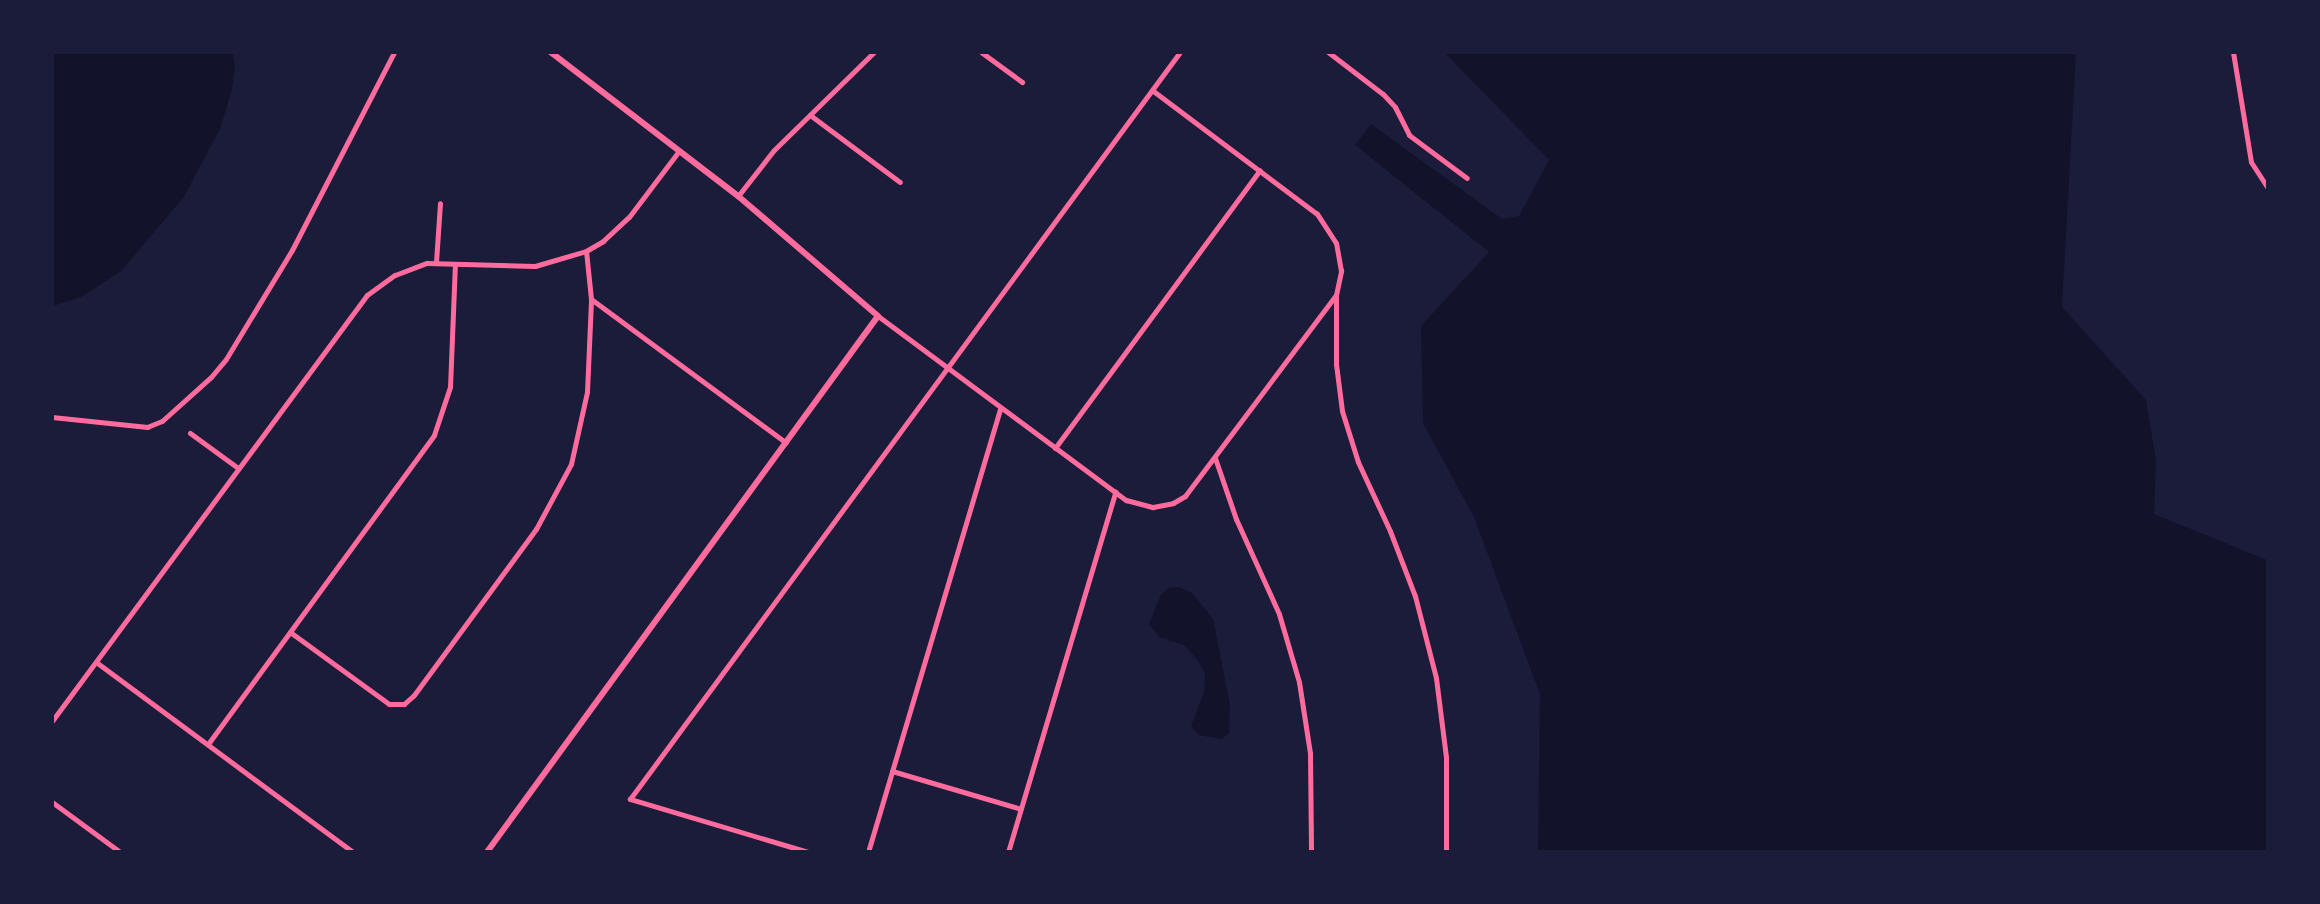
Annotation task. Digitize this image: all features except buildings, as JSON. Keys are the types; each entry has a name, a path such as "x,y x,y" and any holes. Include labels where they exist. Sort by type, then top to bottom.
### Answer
{"street":[{"path":"52,417 148,427 162,421 211,377 226,359 292,250 394,52"},
{"path":"550,52 738,196 878,316 1132,503 1146,506 1173,503 1190,491 1336,295"},
{"path":"738,196 774,150 874,52"},
{"path":"981,52 1022,82"},
{"path":"808,852 630,799 1180,52"},
{"path":"1328,52 1383,94 1395,107 1409,135 1467,178"},
{"path":"2233,52 2251,162 2267,188"},
{"path":"1152,90 1317,214 1333,237 1338,250 1341,278 1336,295 1336,364 1342,411 1358,463 1410,583 1436,678 1446,757 1446,852"},
{"path":"810,115 900,182"},
{"path":"52,721 355,307 395,275 436,262 535,266 586,251 610,236 629,217 678,151"},
{"path":"1055,448 1260,170"},
{"path":"436,262 440,202"},
{"path":"290,632 382,700 404,704 414,695 536,529 564,481 584,420 591,299 586,251"},
{"path":"208,744 430,443 442,420 450,387 455,264"},
{"path":"591,299 786,443"},
{"path":"487,852 878,316"},
{"path":"868,852 1000,408"},
{"path":"190,433 238,468"},
{"path":"1215,458 1236,519 1279,614 1299,682 1310,753 1311,852"},
{"path":"1008,852 1115,492"},
{"path":"96,662 353,852"},
{"path":"892,771 1021,809"},
{"path":"52,802 120,852"}],"shaded area":[{"path":"53,52 233,53 235,67 232,89 220,129 183,198 121,271 81,297 53,306"},
{"path":"1445,53 2076,53 2062,307 2146,400 2156,461 2154,514 2267,560 2267,851 1538,851 1540,694 1474,517 1423,423 1421,326 1489,252 1355,145 1371,124 1502,219 1519,216 1549,160"},
{"path":"1179,587 1192,593 1213,619 1230,705 1229,734 1221,739 1199,735 1191,726 1204,692 1205,673 1197,659 1184,645 1159,637 1149,624 1161,595 1169,588"}]}
